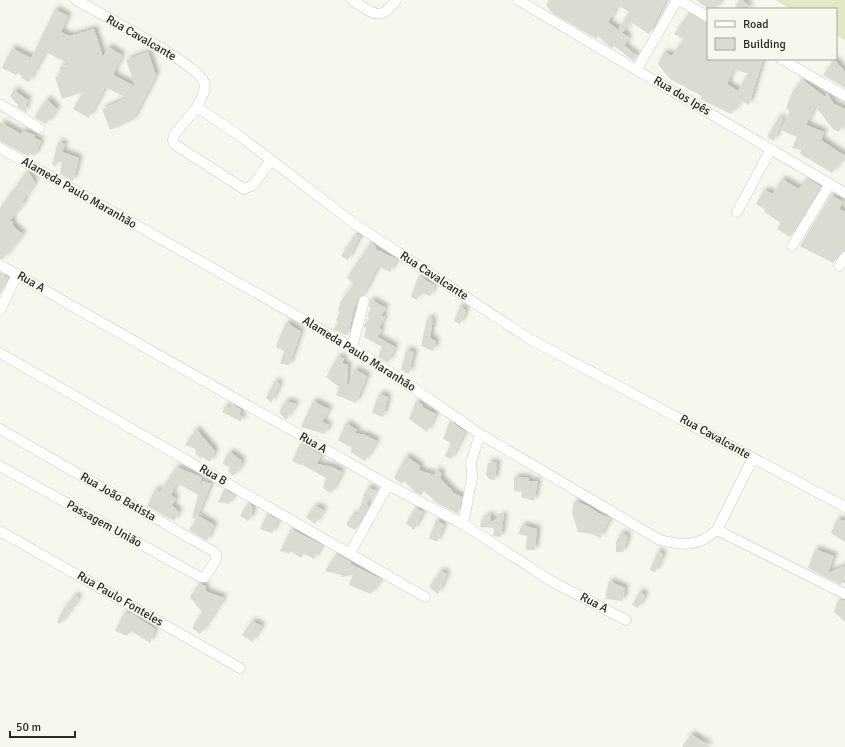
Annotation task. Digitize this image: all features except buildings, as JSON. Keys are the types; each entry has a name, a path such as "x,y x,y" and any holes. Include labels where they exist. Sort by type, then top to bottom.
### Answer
{"street":[{"name":"Rua Cavalcante","path":"76,0 168,52 197,74 203,80 205,88 197,107 271,160 355,224 528,338 671,412 845,507"},
{"path":"352,0 375,13 382,15 389,11 396,0"},
{"name":"Rua dos Ipês","path":"518,0 845,193"},
{"path":"637,69 678,0 707,16"},
{"path":"783,60 845,96"},
{"path":"0,104 39,128"},
{"path":"197,107 174,135 174,144 244,189 252,185 271,160"},
{"name":"Alameda Paulo Maranhão","path":"0,148 352,347 480,434 660,540 688,545 706,539 716,530 753,458"},
{"path":"738,212 771,149"},
{"path":"792,246 830,184"},
{"path":"839,266 845,257"},
{"name":"Rua A","path":"0,264 388,485 463,524 551,581 626,620"},
{"path":"0,310 17,274"},
{"path":"352,347 364,301"},
{"name":"Rua B","path":"0,354 425,596"},
{"name":"Rua João Batista","path":"0,429 214,552 216,554 216,560 207,574"},
{"path":"463,524 472,478 471,462 480,434"},
{"name":"Passagem União","path":"0,466 200,577 205,577 207,574"},
{"path":"350,553 388,485"},
{"path":"716,530 845,594"},
{"name":"Rua Paulo Fonteles","path":"0,531 240,668"}],"green space":[{"path":"775,0 845,0 845,40 837,36 837,8 789,8"}]}
